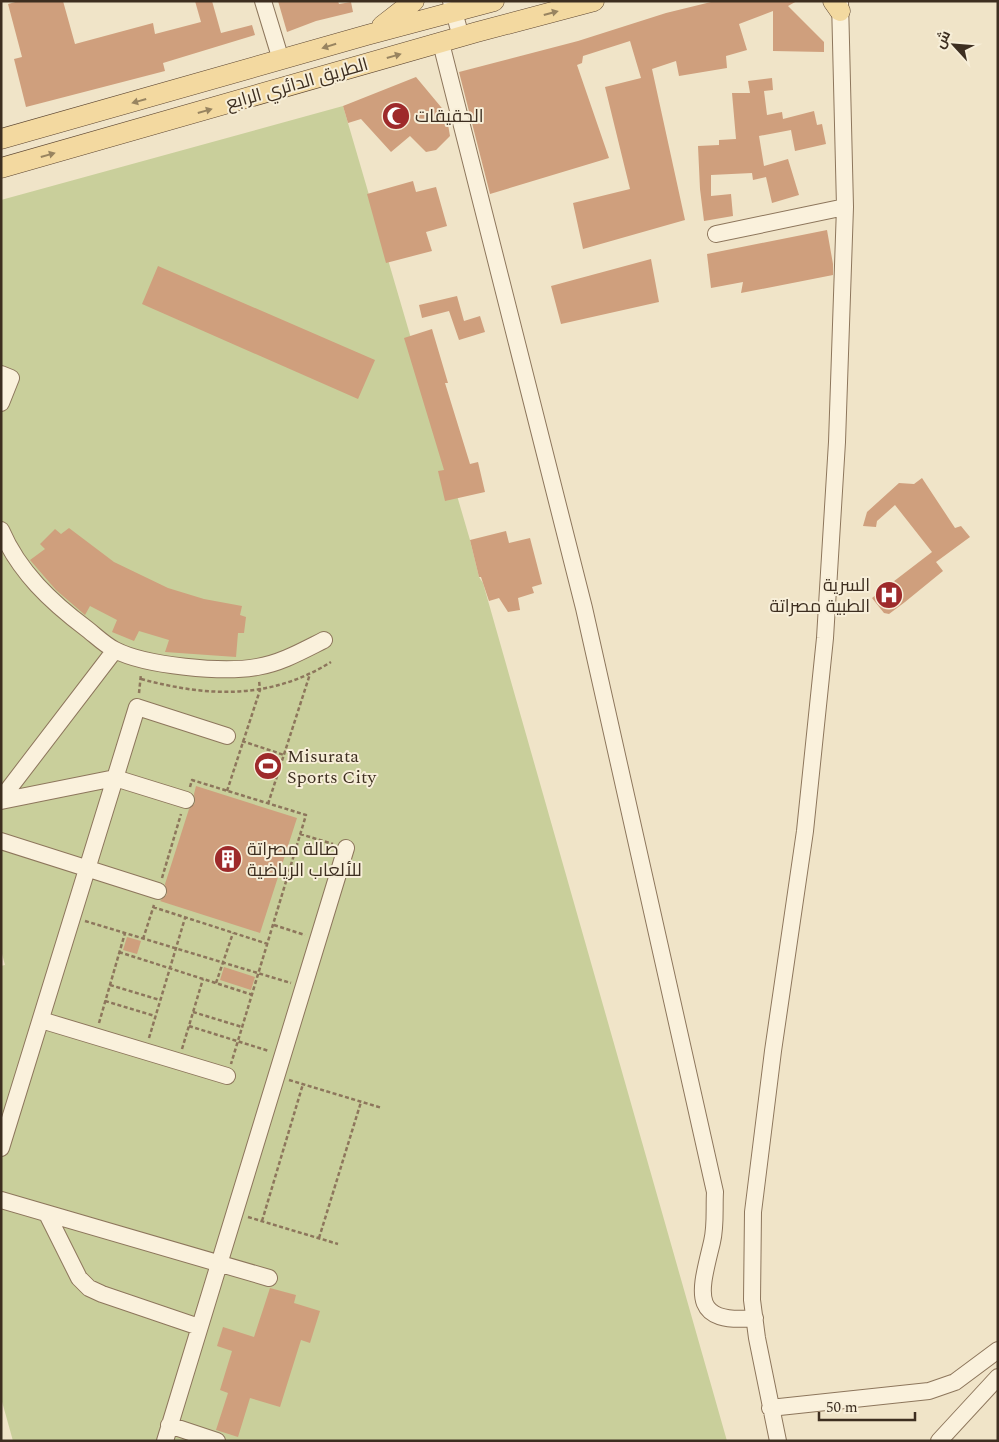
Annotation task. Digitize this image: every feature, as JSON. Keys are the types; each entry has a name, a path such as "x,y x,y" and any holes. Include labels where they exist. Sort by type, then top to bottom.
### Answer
{"main road":[{"path":"367,35 392,20 414,1"},
{"name":"الطريق الدائري الرابع","path":"1,139 281,60 460,6 494,1"},
{"name":"الطريق الدائري الرابع","path":"1,168 594,1"}],"street":[{"path":"263,1 281,60"},
{"path":"778,1441 770,1408 755,1318 752,1251 757,1170 805,831 825,638 837,442 844,207 839,4"},
{"path":"460,6 469,35"},
{"path":"441,43 584,608 714,1192 713,1240 702,1290 706,1306 719,1318 733,1320 755,1318"},
{"path":"716,234 844,207"},
{"path":"1,374 11,378 1,403"},
{"path":"1,530 10,549 33,581 53,602 115,650 193,668 227,669 257,667 283,660 324,640"},
{"path":"1,800 115,650"},
{"path":"1,1148 137,707 226,736"},
{"path":"1,800 115,778 186,800"},
{"path":"3,837 87,868 158,891"},
{"path":"217,1441 167,1433 346,848"},
{"path":"41,1020 227,1076"},
{"path":"1,1200 269,1278"},
{"path":"48,1214 79,1278 89,1288 199,1327"},
{"path":"770,1408 929,1391 955,1382 998,1350"},
{"path":"939,1441 998,1377"},
{"path":"933,1441 956,1422"}],"path":[{"path":"137,707 143,658"},
{"path":"140,680 173,688 209,693 260,690 310,674 332,662"},
{"path":"227,791 260,690 257,667"},
{"path":"268,804 310,674"},
{"path":"226,736 284,755"},
{"path":"143,939 192,780 306,815 227,1076"},
{"path":"300,834 346,848"},
{"path":"153,907 268,944"},
{"path":"72,918 303,987"},
{"path":"145,1052 185,918"},
{"path":"274,925 318,939"},
{"path":"95,1036 125,933"},
{"path":"216,983 233,933"},
{"path":"119,952 252,995"},
{"path":"178,1062 203,979"},
{"path":"110,985 160,1000"},
{"path":"106,1001 155,1016"},
{"path":"193,1012 242,1027"},
{"path":"189,1026 282,1055"},
{"path":"276,1076 382,1108"},
{"path":"262,1221 304,1084"},
{"path":"319,1238 361,1102"},
{"path":"234,1213 338,1244"}],"green space":[{"name":"Misurata Sports City","path":"343,106 470,540 479,577 483,583 727,1441 13,1441 1,1398 1,966 5,965 1,950 1,200"}],"building":[{"path":"19,1 63,1 75,44 153,23 155,34 201,22 195,1 212,1 221,33 252,25 255,35 163,63 165,71 26,107 14,59 22,57 8,4"},
{"path":"278,1 338,1 339,4 351,2 353,12 316,21 287,32"},
{"path":"715,1 797,1 788,6 824,42 824,52 773,51 773,11 739,24 747,50 726,56 727,68 679,76 676,61 652,69 685,220 583,249 573,203 630,189 605,87 641,78 630,41 583,56 582,63 577,65 609,158 490,194 459,72 578,41 666,13"},
{"name":"الحقيقات","path":"416,77 446,113 450,136 436,150 426,152 410,136 391,152 361,119 348,123 343,106"},
{"path":"772,78 773,90 764,91 767,115 782,112 783,119 814,111 817,125 822,124 826,144 795,151 791,130 759,136 764,166 788,159 799,195 772,203 766,177 753,180 752,173 711,175 711,196 731,194 733,216 704,221 698,146 719,145 719,140 736,139 732,93 750,93 748,81"},
{"path":"413,181 416,192 436,187 447,226 426,232 432,251 386,263 367,194"},
{"path":"827,230 833,275 741,293 743,282 711,288 707,254"},
{"path":"651,259 659,302 561,324 551,286"},
{"path":"158,266 375,360 358,399 142,304"},
{"path":"457,296 464,321 480,316 485,332 459,340 449,311 422,318 419,305"},
{"path":"432,329 448,383 445,383 470,464 478,462 485,492 445,501 438,471 444,470 404,338"},
{"path":"922,478 955,528 961,526 970,537 936,562 943,571 889,614 884,613 872,598 932,552 895,505 877,521 876,527 863,526 867,512 899,483 914,484"},
{"path":"69,528 114,562 168,588 204,599 242,606 240,615 246,617 244,633 238,633 236,657 165,652 169,640 139,631 134,641 112,632 117,620 90,606 85,615 56,590 30,560 45,549 40,544 55,529 61,534"},
{"path":"506,531 509,543 530,538 542,584 532,587 534,593 518,598 520,610 508,612 499,598 489,601 481,577 479,577 470,540"},
{"name":"صالة مصراتة للألعاب الرياضية","path":"196,786 297,818 260,933 160,901 167,894 165,884 189,809 195,803 194,794"},
{"path":"127,937 141,941 137,954 123,950"},
{"path":"224,967 255,977 251,990 220,980"},
{"path":"270,1288 296,1295 294,1303 320,1311 310,1343 301,1340 280,1407 250,1398 238,1437 216,1430 228,1393 220,1390 232,1351 217,1346 223,1327 254,1337"}],"place":[{"name":"الحقيقات","path":"396,116"},
{"name":"السرية الطبية مصراتة","path":"889,595"},
{"name":"Misurata Sports City","path":"268,766"},
{"name":"صالة مصراتة للألعاب الرياضية","path":"228,859"}]}
